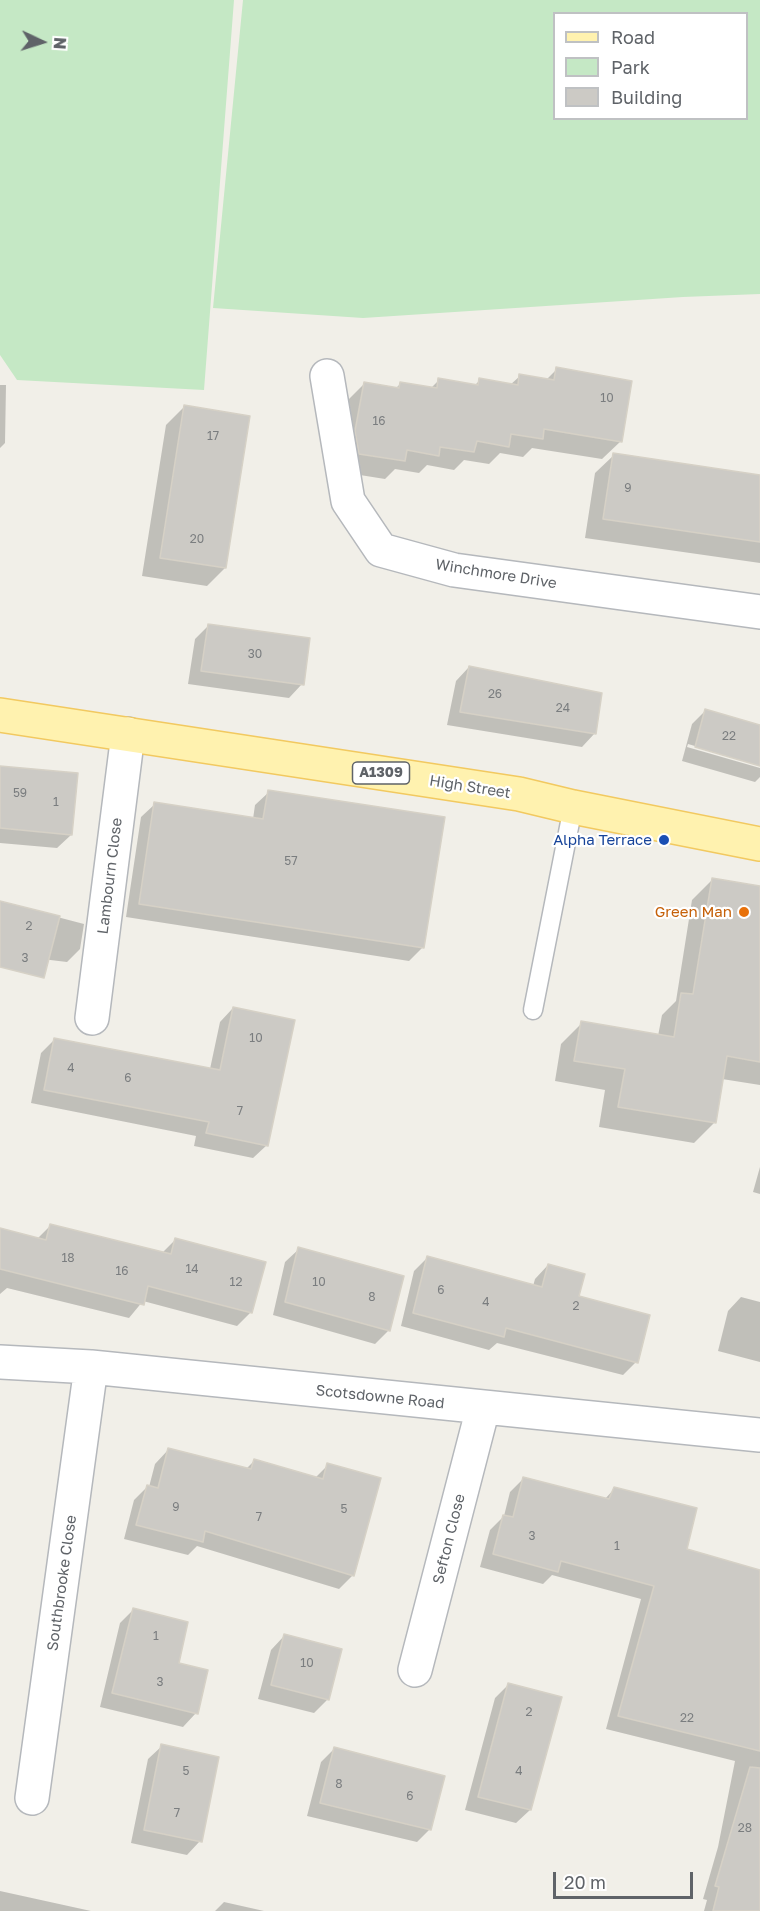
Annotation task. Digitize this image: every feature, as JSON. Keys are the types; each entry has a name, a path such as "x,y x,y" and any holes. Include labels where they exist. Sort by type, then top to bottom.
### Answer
{"main road":[{"name":"High Street","path":"0,715 519,794 760,844"}],"street":[{"name":"Winchmore Drive","path":"327,376 348,501 381,550 454,570 760,612"},
{"name":"Lambourn Close","path":"92,1018 128,734"},
{"name":"Scotsdowne Road","path":"0,1362 92,1367 760,1435"},
{"name":"Southbrooke Close","path":"32,1798 92,1367"},
{"name":"Sefton Close","path":"416,1670 483,1407"}],"lane":[{"path":"533,1011 573,807"}],"green space":[{"path":"0,0 234,0 204,390 17,380 0,355"},
{"path":"243,0 760,0 760,294 363,318 213,308"}],"building":[{"path":"556,367 632,381 622,442 544,429 543,439 511,434 509,447 477,441 474,452 440,447 439,456 407,450 405,461 359,454 355,431 364,382 399,388 400,382 437,388 438,378 478,385 479,378 518,385 519,374 554,380"},
{"path":"184,405 250,416 226,568 160,558"},
{"path":"613,453 760,475 760,542 603,519"},
{"path":"208,624 310,638 304,685 201,671"},
{"path":"469,666 602,693 596,734 460,712"},
{"path":"705,709 760,725 760,766 695,747"},
{"path":"0,766 78,773 72,835 0,828"},
{"path":"268,790 445,817 424,948 139,904 154,802 263,819"},
{"path":"712,878 760,886 760,1062 727,1056 716,1123 618,1107 625,1069 574,1061 581,1021 674,1037 681,993 693,994"},
{"path":"0,901 60,916 44,978 0,967"},
{"path":"233,1007 295,1020 268,1146 206,1133 209,1122 44,1090 54,1038 220,1070"},
{"path":"50,1224 171,1254 175,1238 266,1262 252,1313 148,1286 144,1305 0,1269 0,1228 46,1240"},
{"path":"298,1247 404,1276 390,1331 285,1302"},
{"path":"427,1256 542,1287 548,1264 585,1274 579,1296 650,1315 638,1363 506,1328 504,1337 413,1313"},
{"path":"168,1448 251,1469 254,1459 323,1479 327,1463 381,1478 354,1576 205,1531 203,1542 136,1525 147,1485 158,1488"},
{"path":"523,1477 609,1499 614,1487 697,1508 687,1549 760,1570 760,1751 618,1716 654,1586 561,1561 558,1572 493,1554 503,1515 513,1517"},
{"path":"133,1608 188,1622 179,1663 208,1670 198,1714 112,1693"},
{"path":"284,1634 342,1649 329,1700 271,1685"},
{"path":"508,1683 562,1697 531,1810 478,1797"},
{"path":"161,1744 219,1757 202,1842 144,1830"},
{"path":"334,1747 445,1776 431,1830 320,1803"},
{"path":"750,1767 760,1768 760,1911 713,1911 719,1887 715,1886"}],"place":[{"name":"Alpha Terrace","path":"664,840"},
{"name":"Green Man","path":"744,912"}]}
